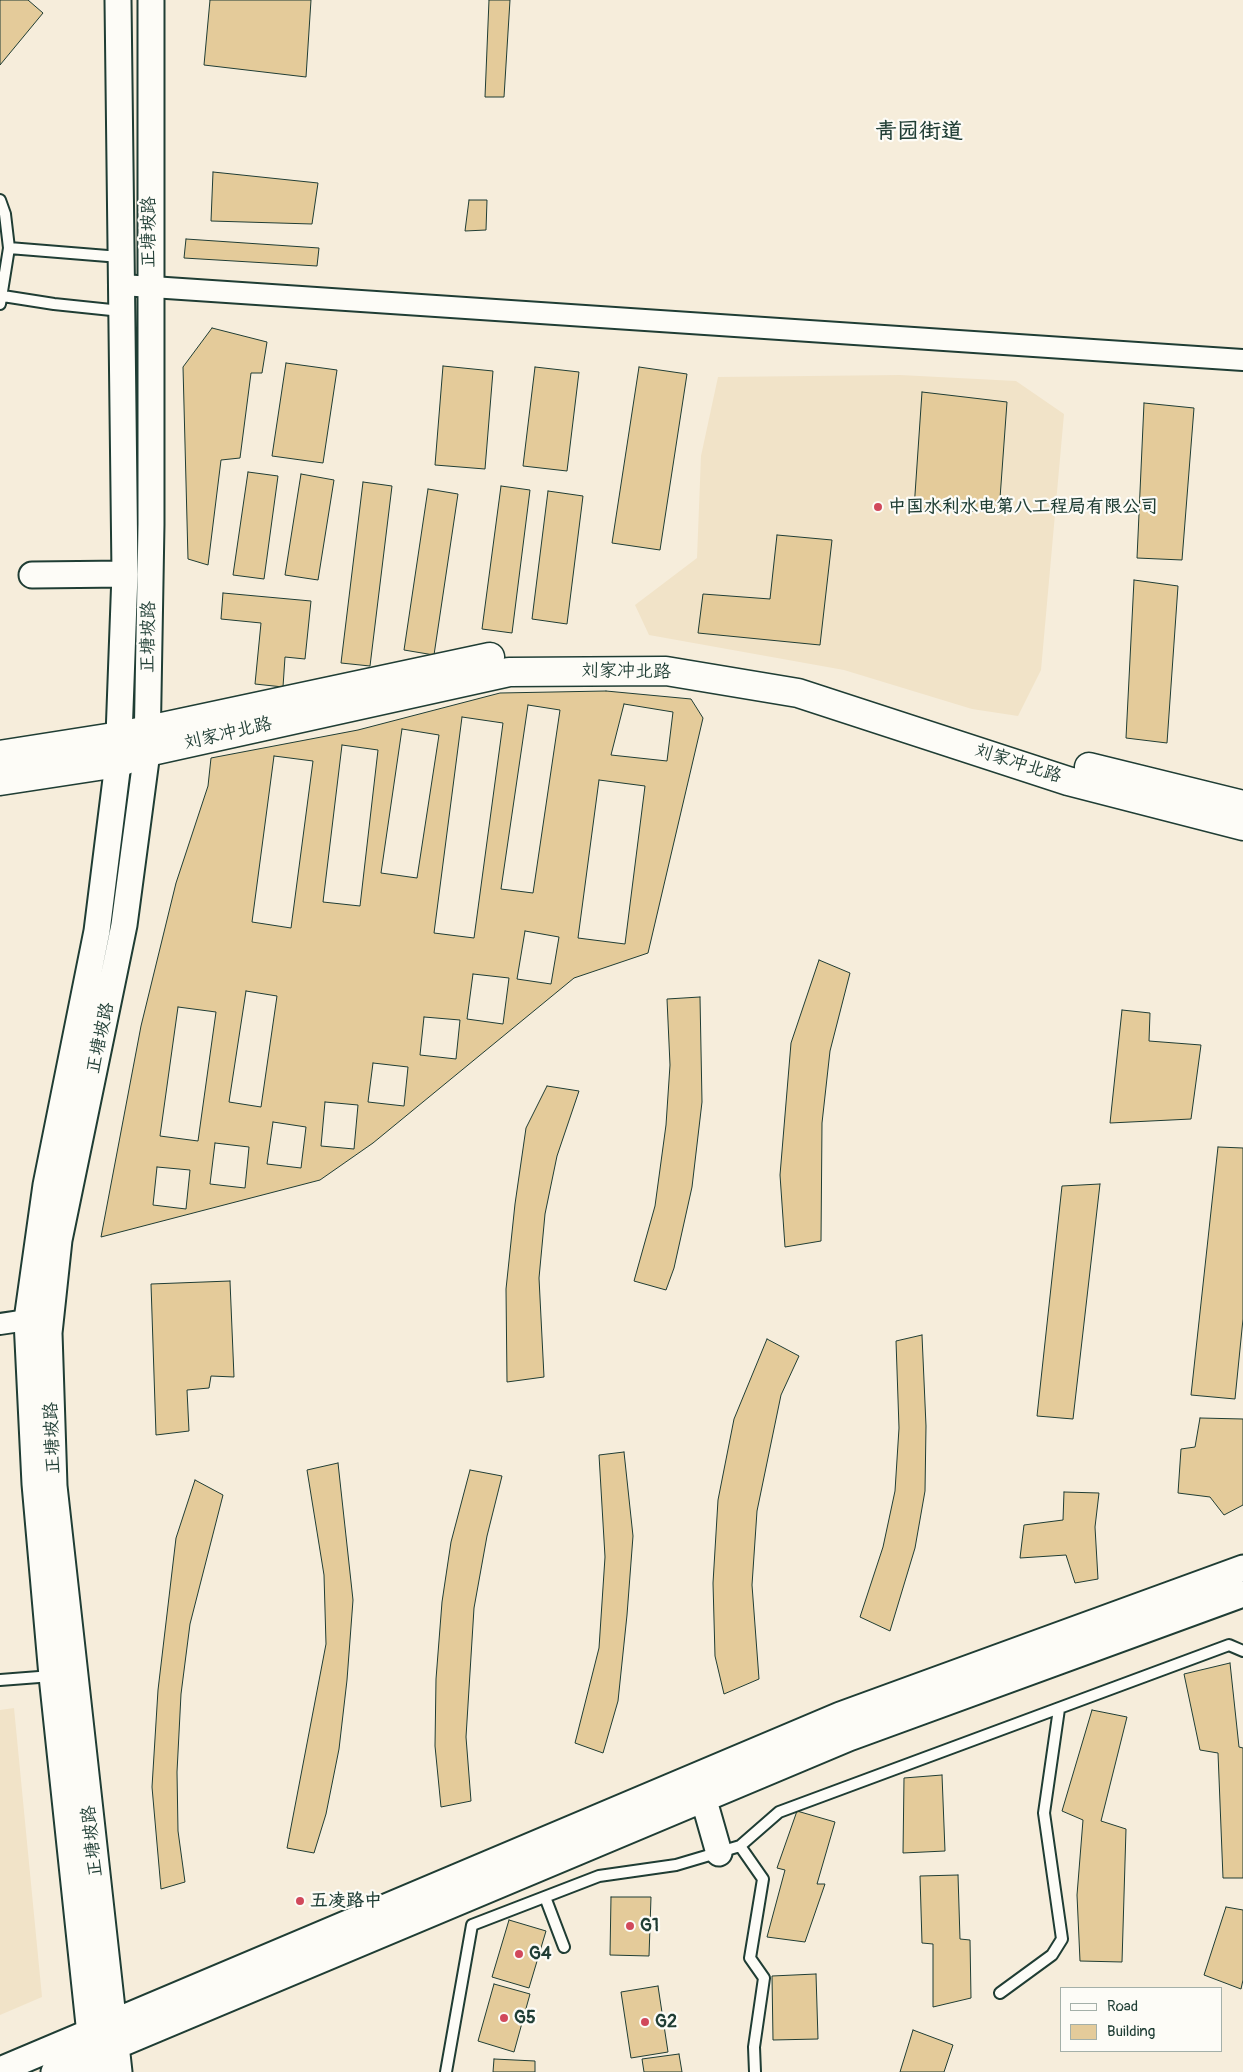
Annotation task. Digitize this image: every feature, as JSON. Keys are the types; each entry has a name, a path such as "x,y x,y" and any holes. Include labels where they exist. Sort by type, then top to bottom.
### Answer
{"main road":[{"name":"刘家冲北路","path":"0,781 118,763 147,741 507,653 668,652 802,675 1073,763 1243,805"},
{"name":"刘家冲北路","path":"0,756 120,736 147,741 509,672 666,671 798,693 1068,781 1243,826"}],"street":[{"name":"正塘坡路","path":"93,2063 52,1676 35,1484 27,1320 46,1185 97,931 120,736 125,574 118,0"},
{"name":"正塘坡路","path":"119,2072 54,1486 49,1333 60,1240 124,925 147,741 151,524 151,0"},
{"path":"122,285 1243,360"},
{"path":"32,575 125,574"},
{"path":"0,1324 27,1320"},
{"path":"54,2072 93,2063 116,2045 701,1788 840,1715 1243,1568"},
{"path":"0,2070 113,2020 701,1788 849,1738 1243,1594"},
{"path":"701,1788 729,1850"}],"lane":[{"path":"0,200 5,214 9,248 1,300 123,311"},
{"path":"9,248 122,257"},
{"path":"446,2072 472,1925 599,1876 676,1865 729,1850 779,1812 1229,1645 1243,1651"},
{"path":"0,1680 52,1676"},
{"path":"1000,1993 1052,1955 1062,1939 1044,1814 1059,1709"},
{"path":"729,1850 763,1879 750,1958 764,1978 754,2047 755,2072"},
{"path":"545,1897 564,1947"}],"shaded area":[{"name":"中国水利水电第八工程局有限公司","path":"900,375 1016,381 1064,414 1041,670 1018,716 972,709 844,670 649,635 635,605 697,558 701,456 718,377"},
{"path":"14,1708 42,1997 0,2015 0,1710"}],"building":[{"path":"0,0 28,0 43,13 0,65"},
{"path":"210,0 311,0 306,77 204,65"},
{"path":"489,0 510,0 504,97 485,97"},
{"path":"213,172 318,183 312,224 211,221"},
{"path":"469,200 487,200 486,230 465,231"},
{"path":"186,239 319,248 317,266 184,258"},
{"path":"212,328 267,342 262,373 251,373 240,458 221,460 208,565 188,559 183,367"},
{"path":"286,363 337,370 323,463 272,456"},
{"path":"443,366 493,371 485,469 435,465"},
{"path":"535,367 579,372 567,471 523,466"},
{"path":"639,367 687,374 660,550 612,543"},
{"path":"922,392 1007,402 999,512 914,509"},
{"path":"1144,403 1194,408 1182,560 1137,558"},
{"path":"248,472 278,476 264,579 233,575"},
{"path":"301,474 334,480 318,580 285,575"},
{"path":"363,482 392,486 370,666 341,663"},
{"path":"501,486 530,490 512,633 482,629"},
{"path":"428,489 458,494 434,655 404,650"},
{"path":"548,491 583,496 567,624 532,619"},
{"path":"777,535 832,540 820,645 698,633 703,594 770,599"},
{"path":"1134,580 1178,586 1167,743 1126,738"},
{"path":"223,593 311,601 305,659 285,657 283,687 255,684 261,623 221,619"},
{"path":"606,691 691,699 703,718 648,953 574,978 373,1143 320,1180 101,1237 141,1026 176,883 208,786 211,758 358,730 500,693"},
{"path":"624,704 673,712 667,761 611,755"},
{"path":"528,705 560,710 533,893 501,889"},
{"path":"462,717 503,723 474,938 434,933"},
{"path":"402,729 439,735 417,878 381,873"},
{"path":"342,745 378,750 360,906 323,902"},
{"path":"274,756 313,761 291,928 252,922"},
{"path":"599,780 645,786 625,944 578,938"},
{"path":"525,931 559,937 551,984 517,979"},
{"path":"819,960 850,973 830,1051 822,1123 821,1241 785,1247 780,1175 791,1043"},
{"path":"473,974 509,978 503,1024 467,1019"},
{"path":"246,991 277,996 261,1107 229,1102"},
{"path":"700,997 702,1102 692,1187 674,1268 666,1290 634,1281 655,1206 666,1125 670,1065 667,999"},
{"path":"178,1007 216,1012 198,1141 160,1136"},
{"path":"1122,1010 1150,1013 1149,1041 1201,1045 1191,1119 1110,1123"},
{"path":"424,1017 460,1020 456,1059 420,1055"},
{"path":"373,1063 408,1067 404,1106 368,1102"},
{"path":"547,1086 579,1091 557,1156 545,1214 539,1278 544,1377 507,1382 506,1289 515,1204 526,1128"},
{"path":"325,1102 358,1105 354,1149 321,1146"},
{"path":"273,1122 306,1127 301,1168 267,1164"},
{"path":"215,1143 249,1147 245,1188 210,1184"},
{"path":"1218,1147 1243,1148 1243,1319 1235,1399 1191,1395"},
{"path":"157,1167 190,1170 186,1209 153,1205"},
{"path":"1100,1184 1073,1419 1037,1416 1062,1186"},
{"path":"230,1281 234,1377 211,1376 209,1388 187,1390 189,1431 156,1435 151,1284"},
{"path":"922,1335 926,1426 925,1491 915,1548 890,1631 860,1617 883,1547 895,1491 899,1428 896,1341"},
{"path":"767,1339 799,1356 781,1395 757,1511 752,1585 759,1679 724,1694 715,1656 713,1583 718,1500 734,1419"},
{"path":"1200,1418 1243,1419 1243,1505 1224,1515 1210,1497 1178,1493 1181,1449 1195,1447"},
{"path":"624,1452 633,1536 618,1701 603,1753 575,1743 599,1648 605,1557 599,1455"},
{"path":"338,1463 353,1600 347,1680 339,1749 326,1814 314,1853 287,1848 326,1644 324,1575 307,1470"},
{"path":"470,1470 502,1476 487,1536 474,1608 466,1737 471,1801 441,1807 435,1746 436,1679 442,1602 451,1542"},
{"path":"195,1480 223,1495 190,1624 181,1694 177,1772 178,1831 185,1882 161,1889 152,1787 158,1690 176,1538"},
{"path":"1064,1492 1099,1493 1095,1527 1098,1579 1075,1583 1066,1555 1020,1558 1024,1525 1063,1520"},
{"path":"1230,1663 1239,1747 1243,1748 1243,1878 1223,1878 1218,1753 1200,1750 1184,1674"},
{"path":"1092,1710 1127,1717 1101,1821 1126,1829 1122,1962 1080,1961 1077,1895 1083,1820 1062,1811"},
{"path":"942,1775 945,1851 903,1853 904,1778"},
{"path":"797,1811 835,1822 817,1884 825,1884 805,1942 767,1937 785,1870 777,1868"},
{"path":"958,1875 960,1939 970,1940 971,1998 933,2007 933,1944 922,1943 920,1876"},
{"name":"G1","path":"611,1897 651,1897 649,1956 610,1955"},
{"path":"1226,1907 1243,1910 1243,1980 1241,1989 1204,1975"},
{"name":"G4","path":"509,1920 546,1931 529,1988 492,1977"},
{"path":"816,1974 818,2039 773,2040 772,1976"},
{"name":"G5","path":"494,1984 530,1994 514,2052 478,2041"},
{"name":"G2","path":"658,1986 668,2052 631,2058 621,1992"},
{"path":"913,2030 953,2045 944,2072 900,2072"},
{"path":"679,2054 682,2072 644,2072 642,2059"},
{"path":"494,2059 535,2061 535,2072 493,2072"}],"place":[{"name":"中国水利水电第八工程局有限公司","path":"878,507"},
{"name":"五凌路中","path":"300,1901"},
{"name":"G1","path":"630,1926"},
{"name":"G4","path":"519,1954"},
{"name":"G5","path":"504,2018"},
{"name":"G2","path":"645,2022"}],"district":[{"name":"青园街道","path":"919,132"}]}
